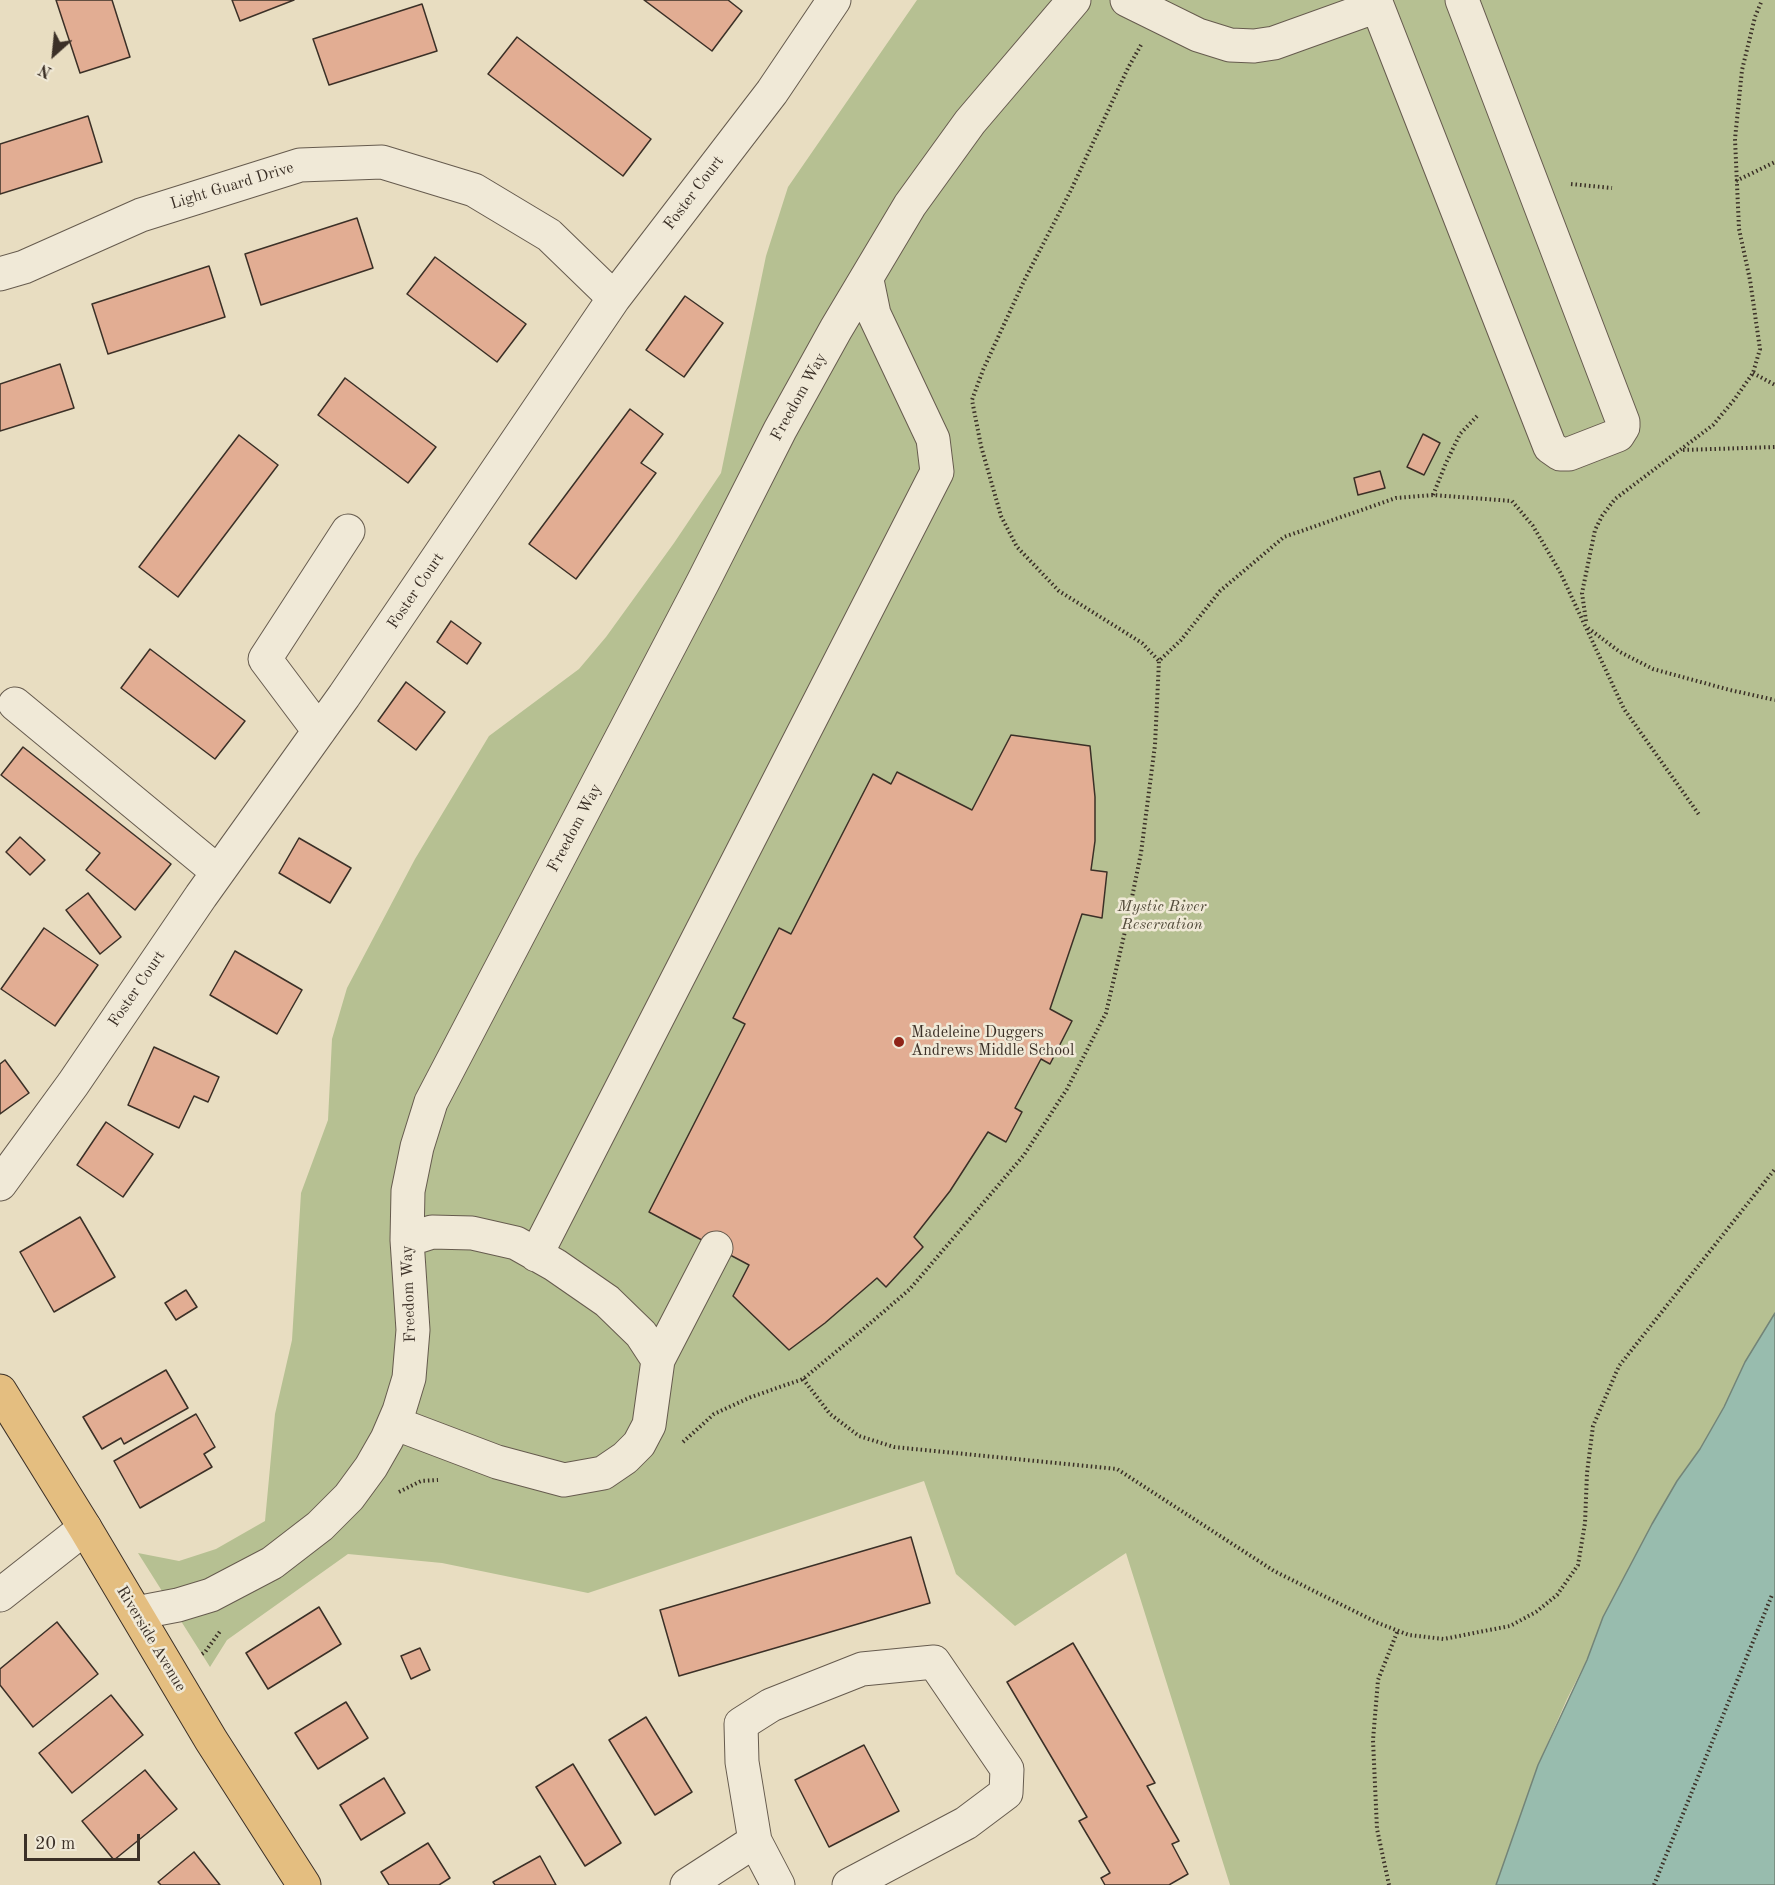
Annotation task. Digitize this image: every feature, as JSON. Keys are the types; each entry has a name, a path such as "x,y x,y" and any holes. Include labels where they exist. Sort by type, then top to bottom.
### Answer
{"main road":[{"name":"Riverside Avenue","path":"0,1391 85,1528 211,1740 304,1885"}],"street":[{"name":"Foster Court","path":"0,1184 73,1084 218,872 319,731 615,298 772,92 834,0"},
{"name":"Freedom Way","path":"136,1613 178,1605 211,1595 272,1563 320,1526 349,1497 371,1467 394,1423 409,1378 413,1330 407,1240 408,1191 417,1147 431,1102 780,430 836,329 910,205 969,122 1074,0"},
{"path":"1127,0 1198,35 1230,45 1254,46 1274,43 1376,3 1550,447 1554,451 1569,454 1618,435 1623,422 1462,0"},
{"name":"Light Guard Drive","path":"0,274 24,267 141,214 300,165 382,162 474,190 549,235 615,298"},
{"path":"536,1255 937,472 933,439 874,314 867,280"},
{"path":"319,731 265,659 348,531"},
{"path":"15,704 218,872"},
{"path":"407,1240 432,1232 472,1233 516,1243 555,1265 608,1301 641,1334 658,1360"},
{"path":"394,1423 497,1462 564,1480 603,1473 625,1458 639,1444 649,1425 658,1360 716,1248"},
{"path":"0,1595 85,1528"},
{"path":"778,1885 755,1841 742,1762 741,1724 771,1705 862,1670 934,1662 1007,1769 1006,1793 966,1823 849,1885"},
{"path":"687,1885 755,1841"}],"path":[{"path":"1762,0 1755,17 1742,70 1735,139 1739,229 1750,280 1760,349 1753,373 1713,425 1616,499 1602,516 1595,530 1582,592 1587,627 1620,652 1653,669 1775,700"},
{"path":"1158,16 1128,68 1071,190 1024,281 983,370 972,400 981,446 1001,516 1017,547 1059,591 1142,643 1160,661"},
{"path":"1736,181 1775,162"},
{"path":"1570,183 1612,188"},
{"path":"1753,373 1775,385"},
{"path":"1433,495 1460,434 1478,415"},
{"path":"1682,450 1775,447"},
{"path":"677,1448 714,1414 751,1397 803,1379 910,1288 1024,1155 1067,1089 1106,1013 1141,852 1155,745 1160,661 1181,640 1220,591 1284,537 1396,498 1433,495 1512,501 1533,526 1560,572 1624,709 1700,816"},
{"path":"803,1379 830,1414 859,1436 894,1447 1117,1469 1274,1571 1378,1623 1409,1635 1444,1639 1501,1628 1510,1626 1536,1612 1557,1595 1578,1565 1585,1523 1587,1473 1593,1426 1619,1366 1775,1169"},
{"path":"391,1496 421,1481 442,1480"},
{"path":"1654,1885 1773,1595"},
{"path":"171,1671 205,1652 222,1629"},
{"path":"1389,1885 1377,1829 1373,1740 1378,1680 1398,1630"}],"green space":[{"name":"Mystic River Reservation","path":"917,0 1775,0 1775,1313 1745,1362 1724,1407 1700,1449 1677,1481 1567,1699 1538,1765 1496,1885 1230,1885 1126,1553 1015,1626 956,1574 924,1481 588,1593 442,1563 348,1554 227,1640 210,1667 138,1553 179,1561 216,1549 265,1521 275,1414 292,1340 301,1193 328,1120 332,1039 347,988 415,859 489,736 579,669 606,637 721,473 766,256 788,187"}],"shaded area":[{"path":"1775,1313 1775,1885 1496,1885 1538,1765 1587,1660 1603,1617 1652,1524 1677,1481 1700,1449 1724,1407 1745,1362"}],"building":[{"path":"56,0 112,0 130,57 80,73"},
{"path":"232,0 294,0 240,21"},
{"path":"644,0 728,0 742,11 712,51"},
{"path":"422,4 437,51 329,85 313,39"},
{"path":"517,37 651,139 623,176 488,74"},
{"path":"88,116 102,162 0,194 0,144"},
{"path":"357,218 373,268 261,305 245,254"},
{"path":"435,257 526,324 497,362 407,294"},
{"path":"209,266 225,317 108,354 92,304"},
{"path":"685,296 723,323 684,377 646,350"},
{"path":"60,364 74,408 0,431 0,384"},
{"path":"345,378 436,447 408,483 318,415"},
{"path":"630,409 663,434 641,463 656,473 576,579 529,544"},
{"path":"1423,434 1440,443 1424,475 1407,467"},
{"path":"239,435 278,465 178,597 139,567"},
{"path":"1380,471 1385,488 1358,495 1354,478"},
{"path":"451,621 481,643 467,664 437,642"},
{"path":"150,649 245,721 215,759 121,688"},
{"path":"406,682 445,712 416,750 378,721"},
{"name":"Madeleine Duggers Andrews Middle School","path":"1011,735 1090,746 1095,797 1095,841 1091,870 1107,872 1102,918 1082,914 1050,1009 1072,1021 1050,1064 1041,1059 1015,1108 1022,1112 1006,1142 988,1132 950,1191 914,1237 923,1247 886,1287 877,1278 825,1323 789,1350 733,1296 749,1265 649,1212 745,1024 733,1018 779,928 791,934 873,774 891,784 897,772 972,810"},
{"path":"23,747 171,864 135,910 86,870 100,853 1,775"},
{"path":"20,837 45,860 30,875 6,852"},
{"path":"299,838 351,868 330,903 279,873"},
{"path":"88,893 121,937 100,954 66,910"},
{"path":"44,928 98,965 55,1026 1,989"},
{"path":"235,951 302,990 277,1034 210,995"},
{"path":"154,1047 219,1077 208,1102 194,1096 179,1128 128,1105"},
{"path":"5,1060 29,1093 0,1114 0,1064"},
{"path":"106,1122 153,1154 123,1197 77,1165"},
{"path":"80,1217 115,1277 54,1312 20,1252"},
{"path":"186,1290 197,1307 176,1320 165,1303"},
{"path":"166,1370 188,1408 124,1444 121,1438 102,1449 83,1417"},
{"path":"196,1414 215,1447 204,1454 212,1467 140,1508 114,1461"},
{"path":"911,1537 930,1603 679,1676 660,1610"},
{"path":"319,1607 341,1644 268,1689 246,1653"},
{"path":"57,1622 98,1674 33,1727 0,1685 0,1669"},
{"path":"1073,1643 1155,1783 1147,1786 1179,1841 1172,1844 1188,1874 1169,1885 1105,1885 1101,1878 1110,1873 1079,1821 1087,1817 1007,1682"},
{"path":"420,1648 430,1670 411,1679 401,1656"},
{"path":"111,1695 143,1735 72,1793 39,1753"},
{"path":"346,1702 368,1738 318,1769 295,1733"},
{"path":"646,1717 692,1792 655,1815 609,1740"},
{"path":"864,1745 899,1811 829,1847 795,1780"},
{"path":"573,1764 621,1843 585,1866 536,1787"},
{"path":"145,1770 177,1809 114,1860 82,1821"},
{"path":"384,1778 405,1813 361,1840 340,1805"},
{"path":"428,1843 450,1878 439,1885 389,1885 381,1872"},
{"path":"194,1852 220,1885 161,1885 158,1882"},
{"path":"540,1856 556,1885 495,1885 493,1882"}],"place":[{"name":"Madeleine Duggers Andrews Middle School","path":"899,1042"}]}
